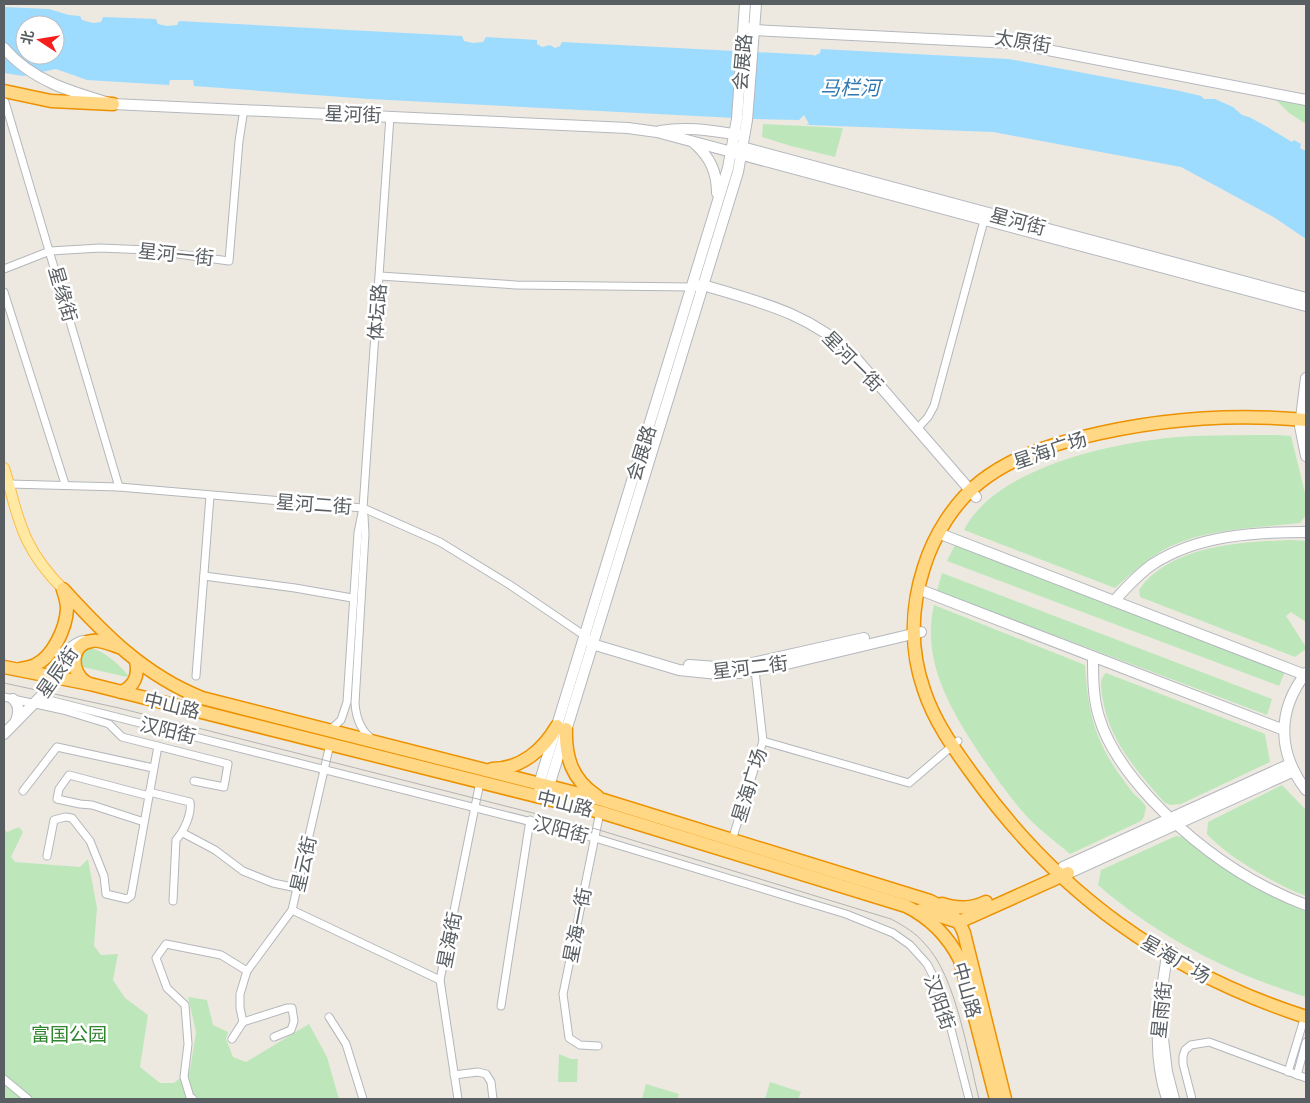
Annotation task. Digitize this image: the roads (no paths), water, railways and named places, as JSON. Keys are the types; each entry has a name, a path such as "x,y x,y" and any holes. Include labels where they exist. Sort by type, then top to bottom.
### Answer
{"highway":[{"path":"4,97 113,104"},
{"name":"星海广场","path":"1303,423 1246,416 1129,426 1071,440 1033,452 997,470 980,482 971,497 946,521 942,534 926,560 917,629 917,667 924,692 934,714 956,743 998,809 1030,846 1062,872 1097,907 1140,939 1172,956 1306,1013"},
{"path":"9,668 35,666 50,652 61,632 66,615 67,600 63,589"},
{"name":"中山路","path":"63,589 119,647 136,661 168,682 202,698 544,785 601,806 906,906 918,912 937,927 954,948 960,960 996,1099"},
{"path":"90,684 81,679 75,669 74,662 77,651 81,646 93,640 119,647"},
{"path":"121,692 127,690 135,680 138,667 136,661"},
{"name":"中山路","path":"9,668 56,681 90,684 540,797 601,806 732,840 930,900 946,910 959,922 964,933 1005,1099"},
{"path":"482,769 495,769 522,762 541,749 562,728"},
{"path":"562,728 570,765 575,776 591,792 601,806"},
{"path":"930,900 958,908 977,906 1062,872"},
{"path":"906,906 959,922 1062,872"}],"main road":[{"path":"4,468 27,541 39,560 63,589"}],"street":[{"path":"744,25 745,4"},
{"path":"755,26 756,4"},
{"name":"会展路","path":"540,797 699,288 738,172 739,135 742,119 747,49 744,25 755,26 747,49"},
{"name":"太原街","path":"755,26 1011,43 1306,100"},
{"name":"太原街","path":"755,26 1012,38 1306,94"},
{"name":"星河街","path":"4,48 14,60 52,84 113,104 628,128 657,132 738,151 1306,298"},
{"name":"星缘街","path":"4,97 119,487"},
{"name":"星河一街","path":"4,269 50,251 100,248 148,250 229,260 239,141 244,109"},
{"name":"体坛路","path":"330,730 341,720 347,702 358,532 363,508 390,116"},
{"name":"星河街","path":"657,132 682,128 739,135"},
{"path":"691,141 703,151 714,171 717,187 716,206"},
{"name":"会展路","path":"699,288 716,206 728,168 738,151"},
{"path":"917,429 928,417 934,406 985,216"},
{"name":"星河街","path":"985,216 1306,306"},
{"name":"星河一街","path":"380,276 516,285 699,288 773,306 823,330 854,356 917,429 971,497"},
{"name":"星河一街","path":"699,288 787,318 829,343 851,362 971,497"},
{"path":"4,292 65,484"},
{"path":"1306,378 1303,423 1306,456"},
{"name":"星河二街","path":"9,484 65,484 119,487 363,508 440,542 510,585 590,639 663,666 686,671 718,674 755,670 917,629"},
{"path":"196,676 210,496"},
{"name":"体坛路","path":"363,508 365,534 354,703 358,721 363,729 377,742"},
{"path":"1114,601 1145,570 1174,552 1196,544 1241,535 1306,532"},
{"path":"942,534 1306,674 1292,693 1284,730 1285,743 1292,768 1306,790"},
{"path":"204,576 295,588 352,598"},
{"path":"921,590 1284,730"},
{"name":"星河二街","path":"590,639 664,660 718,667 738,666 772,660 917,629"},
{"name":"星辰街","path":"4,734 56,681 69,650 79,642 93,640"},
{"path":"1093,657 1096,704 1099,718 1108,740 1129,772 1173,821 1199,845 1268,889 1306,905"},
{"name":"星海广场","path":"732,840 763,741 755,670"},
{"path":"8,698 38,700 109,724 122,737 228,764 224,787 194,780"},
{"path":"8,698 18,705 19,710 16,722"},
{"name":"汉阳街","path":"38,700 530,820 846,914 893,933 910,945 927,964 942,996 969,1099"},
{"path":"763,741 909,784 956,743"},
{"name":"星云街","path":"247,971 292,910 330,744"},
{"path":"47,856 54,820 65,817 72,818 90,840 104,876 106,894 127,899 131,896 158,746"},
{"path":"23,791 57,748 153,768"},
{"path":"1062,872 1292,768"},
{"path":"144,822 92,805 57,799 59,789 69,775 190,802 183,833 176,840 173,901"},
{"name":"星海街","path":"458,1099 440,980 480,782"},
{"name":"星海一街","path":"598,1046 580,1045 569,1038 563,994 601,806"},
{"path":"501,1006 530,820"},
{"path":"183,833 215,850 243,872 273,883 297,888"},
{"path":"292,910 440,980"},
{"path":"193,1099 190,1097 184,1077 188,1044 185,1005 167,988 156,958 166,944 221,955 247,971 240,994 240,1008 244,1022"},
{"name":"星雨街","path":"1167,1099 1160,1074 1157,1039 1160,1000 1172,956"},
{"name":"星雨街","path":"1172,956 1166,1002 1164,1038 1167,1072 1174,1099"},
{"path":"232,1039 244,1022 292,1008 294,1021 292,1030 274,1037"},
{"path":"1288,1072 1306,1013"},
{"path":"329,1017 346,1044 363,1099"},
{"path":"1192,1099 1183,1064 1185,1050 1191,1045 1209,1042 1306,1078"},
{"path":"1297,1075 1306,1042"},
{"path":"454,1075 478,1072 486,1074 491,1082 493,1099"},
{"path":"4,1079 28,1099"}],"water":[{"name":"马栏河","path":"4,7 49,9 80,16 82,20 93,23 101,22 103,17 156,19 158,24 167,26 177,25 179,21 462,36 464,41 473,43 483,42 486,37 537,40 537,44 542,47 550,45 555,48 560,46 562,42 814,56 820,53 821,49 1009,59 1180,91 1201,96 1204,99 1215,99 1233,107 1242,115 1264,125 1292,142 1294,140 1301,144 1300,148 1306,151 1306,239 1275,218 1181,167 993,132 806,125 809,124 804,115 799,120 754,119 369,99 194,86 193,80 170,80 169,85 87,80 56,69 23,76 4,73"}],"tram line":[{"path":"4,683 119,708 596,829 891,919 910,930 921,940 936,958 945,976 959,1017 979,1099"}],"park label":[{"name":"富国公园","path":"69,1034"}]}
